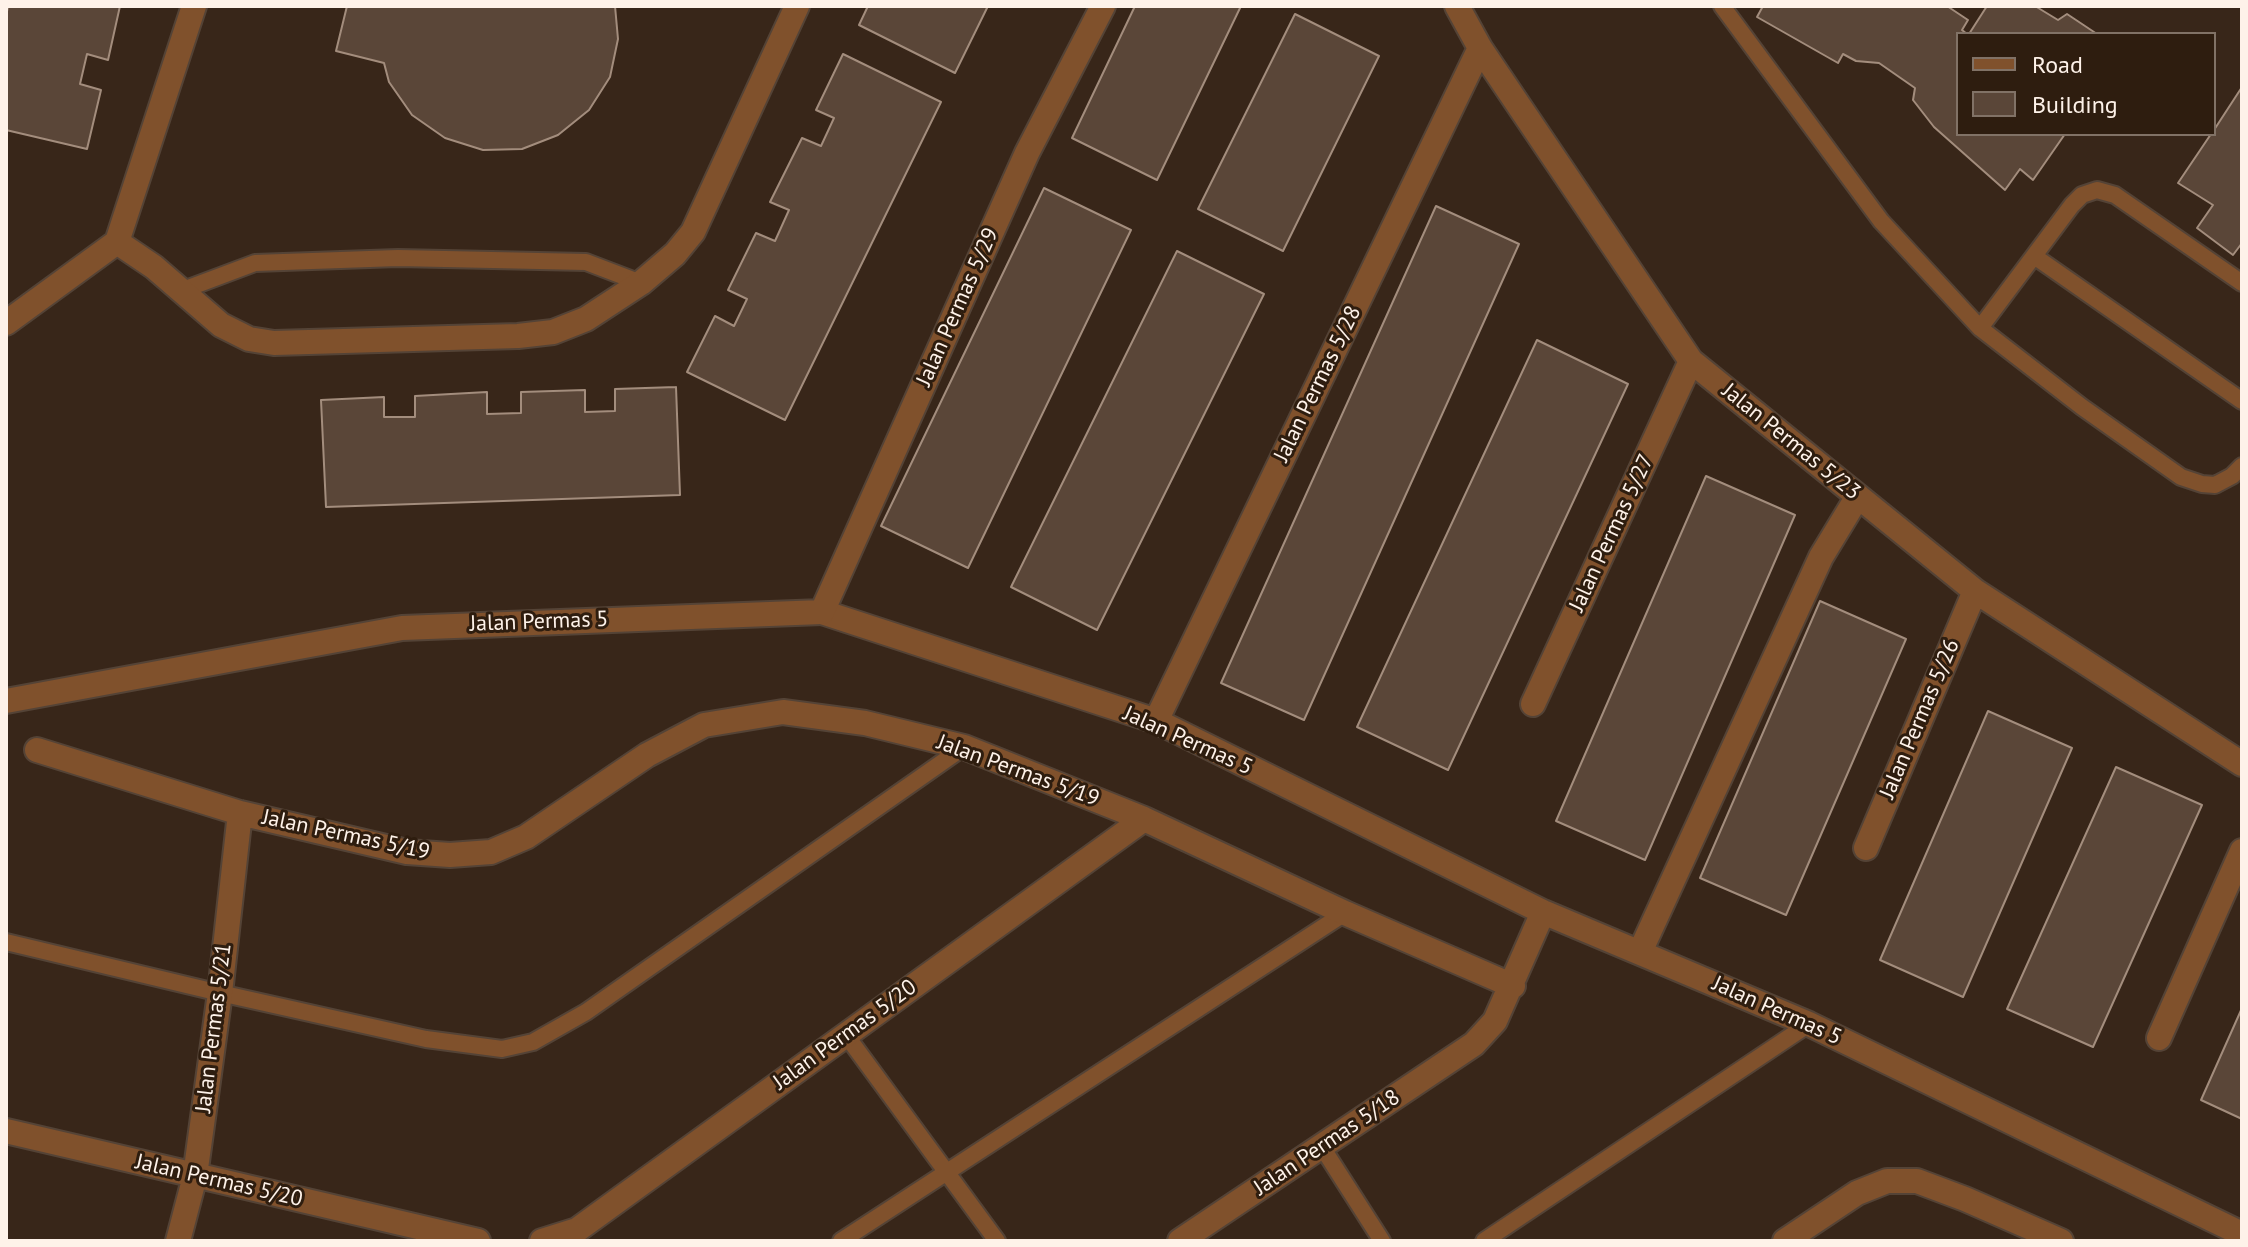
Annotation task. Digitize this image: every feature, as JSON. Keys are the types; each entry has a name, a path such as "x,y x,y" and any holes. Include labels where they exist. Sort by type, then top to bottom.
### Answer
{"street":[{"path":"6,323 117,242 194,6"},
{"path":"117,242 183,290 221,325 249,339 274,343 518,336 553,332 586,319 641,283 675,254 693,232 797,6"},
{"name":"Jalan Permas 5/29","path":"822,612 1027,153 1103,6"},
{"name":"Jalan Permas 5/23","path":"1457,6 1480,48 1691,361 1975,591 2242,764"},
{"name":"Jalan Permas 5/28","path":"1156,721 1480,48"},
{"name":"Jalan Permas 5/27","path":"1533,704 1691,361"},
{"path":"1640,952 1821,557 1858,496"},
{"name":"Jalan Permas 5/26","path":"1866,848 1975,591"},
{"name":"Jalan Permas 5","path":"6,701 68,687 402,628 822,612 1156,721 1543,912 1809,1024 2242,1234"},
{"name":"Jalan Permas 5/19","path":"37,750 240,813 407,852 450,855 491,852 526,837 647,755 704,725 783,712 865,723 964,747 1144,819 1345,913 1513,986"},
{"name":"Jalan Permas 5/21","path":"178,1241 195,1176 240,813"},
{"name":"Jalan Permas 5/20","path":"542,1241 577,1230 1144,819"},
{"path":"2159,1038 2242,851"},
{"name":"Jalan Permas 5/18","path":"1180,1241 1474,1044 1495,1021 1543,912"},
{"name":"Jalan Permas 5/20","path":"6,1131 478,1241"},
{"path":"1785,1241 1857,1193 1887,1181 1917,1181 2061,1241"}],"lane":[{"path":"1722,6 1881,221 1980,328 2082,407 2181,477 2215,485 2232,476 2242,466"},
{"path":"1980,328 2072,205 2082,195 2097,190 2115,195 2242,283"},
{"path":"2034,256 2242,401"},
{"path":"183,290 255,263 398,258 586,262 641,283"},
{"path":"6,942 426,1039 502,1049 533,1042 586,1012 964,747"},
{"path":"841,1241 1345,913"},
{"path":"1484,1241 1809,1024"},
{"path":"846,1035 997,1241"},
{"path":"1322,1147 1382,1241"}],"building":[{"path":"8,6 120,6 108,60 87,54 80,84 101,90 87,149 6,130"},
{"path":"347,6 615,6 618,39 610,77 589,110 558,135 522,149 483,150 445,138 412,115 389,82 384,63 336,51"},
{"path":"868,6 988,6 955,73 859,25"},
{"path":"1135,6 1241,6 1157,180 1072,138"},
{"path":"1763,6 1947,6 1968,20 1962,30 1964,32 1956,32 1956,136 2064,136 2033,180 2020,169 2005,190 1934,127 1913,100 1915,88 1879,63 1856,61 1843,54 1838,63 1757,17"},
{"path":"1987,6 2035,6 2058,20 2067,14 2094,32 1970,32"},
{"path":"1295,14 1379,56 1283,251 1198,209"},
{"path":"843,54 941,102 785,420 687,372 715,316 734,326 747,299 728,290 756,233 775,241 789,210 770,202 802,138 821,146 834,118 816,110"},
{"path":"2242,87 2242,243 2233,255 2197,228 2213,205 2178,183 2210,136 2216,136 2216,127"},
{"path":"1044,188 1131,230 968,568 881,526"},
{"path":"1436,206 1519,244 1304,720 1221,683"},
{"path":"1177,251 1264,294 1097,630 1011,587"},
{"path":"1537,340 1628,384 1448,770 1357,727"},
{"path":"676,387 680,495 326,507 321,400 384,397 384,417 415,417 415,396 487,392 487,414 521,413 521,392 585,390 585,412 615,411 615,389"},
{"path":"1706,476 1795,515 1645,860 1556,821"},
{"path":"1820,601 1906,639 1786,915 1700,878"},
{"path":"1988,711 2072,748 1963,997 1880,960"},
{"path":"2116,767 2202,805 2093,1047 2007,1009"},
{"path":"2242,1008 2242,1119 2201,1100"}]}
